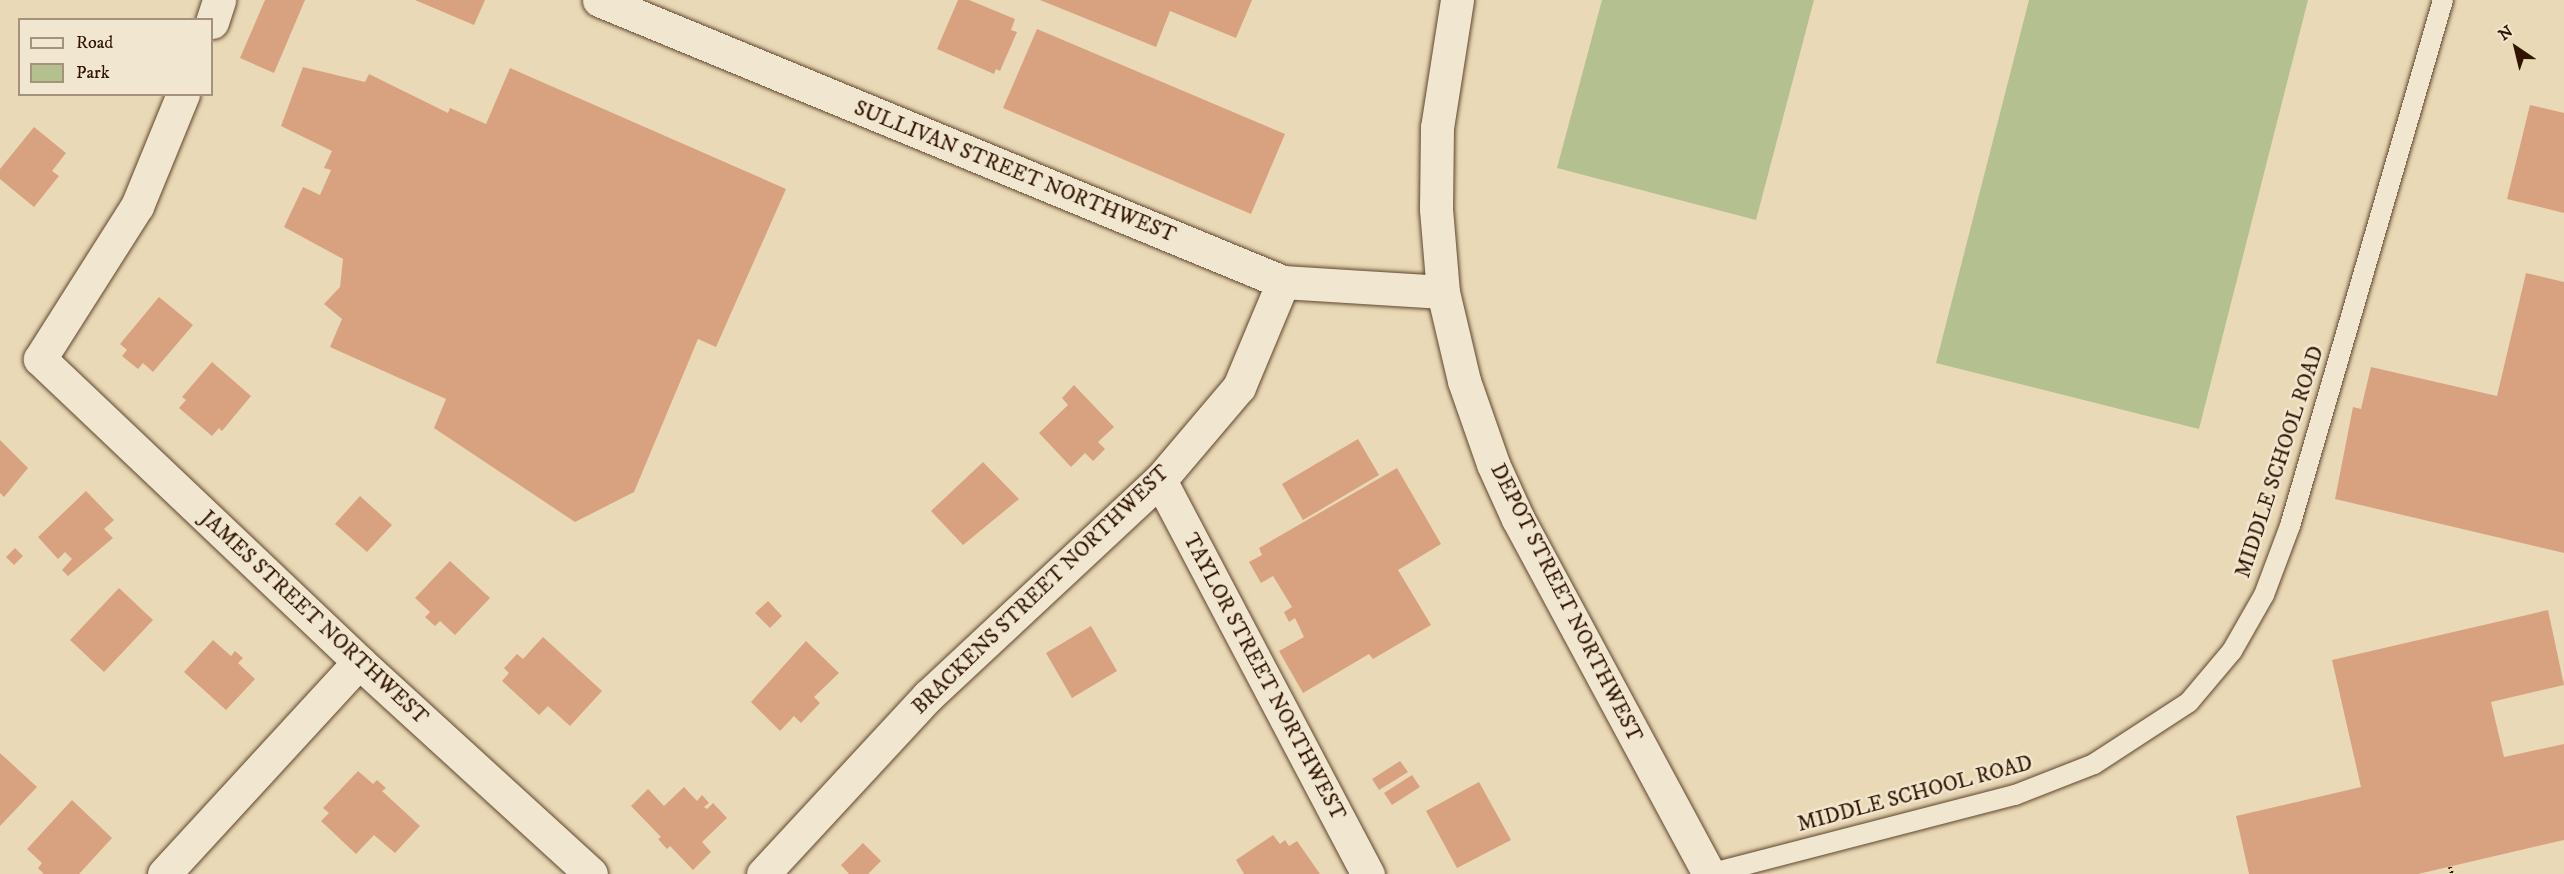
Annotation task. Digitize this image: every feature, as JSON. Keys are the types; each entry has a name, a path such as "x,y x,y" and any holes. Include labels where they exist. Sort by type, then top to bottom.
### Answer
{"street":[{"path":"213,19 219,0"},
{"name":"SULLIVAN STREET NORTHWEST","path":"599,0 1283,282 1443,292"},
{"name":"DEPOT STREET NORTHWEST","path":"1456,0 1437,127 1436,210 1443,292 1464,381 1514,510 1709,874"},
{"name":"JAMES STREET NORTHWEST","path":"182,96 137,206 40,359 359,662 591,874"},
{"name":"BRACKENS STREET NORTHWEST","path":"763,874 928,696 1160,480 1239,387 1283,282"},
{"name":"TAYLOR STREET NORTHWEST","path":"1160,480 1368,874"},
{"path":"164,874 359,662"}],"lane":[{"name":"MIDDLE SCHOOL ROAD","path":"1709,874 2015,795 2094,764 2189,702 2232,651 2264,595 2290,526 2442,0"}],"path":[{"path":"2450,867 2452,874"}],"green space":[{"path":"1602,0 1814,0 1756,220 1557,168"},
{"path":"2029,0 2308,0 2199,429 1936,363"}],"building":[{"path":"265,0 305,0 274,73 240,58"},
{"path":"415,0 485,0 474,25"},
{"path":"958,0 969,0 1015,19 1011,30 1017,32 1000,71 996,69 994,74 937,49"},
{"path":"1040,0 1252,0 1236,38 1170,11 1156,47"},
{"path":"1037,29 1285,134 1251,214 1003,108"},
{"path":"303,67 365,82 369,74 448,113 450,108 486,124 510,68 786,189 716,347 698,339 634,492 575,522 434,428 446,399 330,347 342,319 324,304 340,287 343,259 284,227 303,187 320,195 331,170 324,168 332,151 281,126"},
{"path":"2530,105 2564,113 2564,213 2507,199"},
{"path":"34,127 66,153 52,171 59,176 34,207 0,179 0,169"},
{"path":"2526,273 2564,282 2564,553 2335,499 2353,407 2361,409 2371,367 2497,396"},
{"path":"159,297 193,325 153,372 143,363 138,369 122,356 127,350 120,344"},
{"path":"212,362 251,396 222,431 219,428 212,436 179,408 186,400 182,397"},
{"path":"1074,385 1114,427 1098,442 1105,449 1093,461 1085,453 1071,467 1039,433 1068,405 1062,398"},
{"path":"1358,439 1379,475 1303,520 1282,484"},
{"path":"0,440 28,468 4,497 0,493"},
{"path":"983,462 1019,499 963,545 931,511"},
{"path":"1397,468 1441,544 1398,570 1431,625 1373,659 1369,654 1303,693 1279,651 1304,637 1295,618 1289,622 1284,612 1292,607 1273,576 1261,583 1249,562 1262,555 1259,548"},
{"path":"86,491 114,520 104,529 113,538 68,576 62,570 72,559 65,552 58,559 38,537"},
{"path":"360,496 392,525 367,552 335,524"},
{"path":"15,548 23,556 14,565 6,557"},
{"path":"450,561 490,598 455,635 440,621 435,626 425,617 430,612 415,598"},
{"path":"119,588 153,620 104,672 70,640"},
{"path":"768,601 782,616 770,628 755,613"},
{"path":"2548,610 2564,685 2491,702 2504,757 2564,744 2564,840 2418,874 2249,874 2236,816 2361,787 2332,660"},
{"path":"1091,626 1117,671 1072,698 1046,653"},
{"path":"543,637 602,691 570,726 548,706 539,715 502,681 509,673 504,668 517,654 523,659"},
{"path":"213,640 231,656 235,651 243,658 238,663 255,679 226,710 184,672"},
{"path":"806,641 839,673 814,697 820,703 801,723 794,716 780,731 751,702"},
{"path":"0,753 37,787 0,826"},
{"path":"1400,761 1408,772 1379,790 1372,779"},
{"path":"358,771 373,784 377,780 386,788 382,791 420,826 395,853 374,835 356,854 321,821 329,813 323,808"},
{"path":"1412,775 1420,787 1392,805 1384,793"},
{"path":"1479,782 1511,840 1457,868 1426,811"},
{"path":"684,787 697,801 702,795 709,803 704,807 707,809 713,803 727,818 702,842 711,852 693,870 670,846 667,849 658,839 661,837 631,806 648,789 664,806"},
{"path":"72,800 112,838 79,874 44,874 38,868 42,863 27,849"},
{"path":"1273,835 1280,844 1285,840 1289,846 1297,841 1320,874 1244,874 1236,860"},
{"path":"863,843 881,861 868,874 849,874 841,865"}]}
